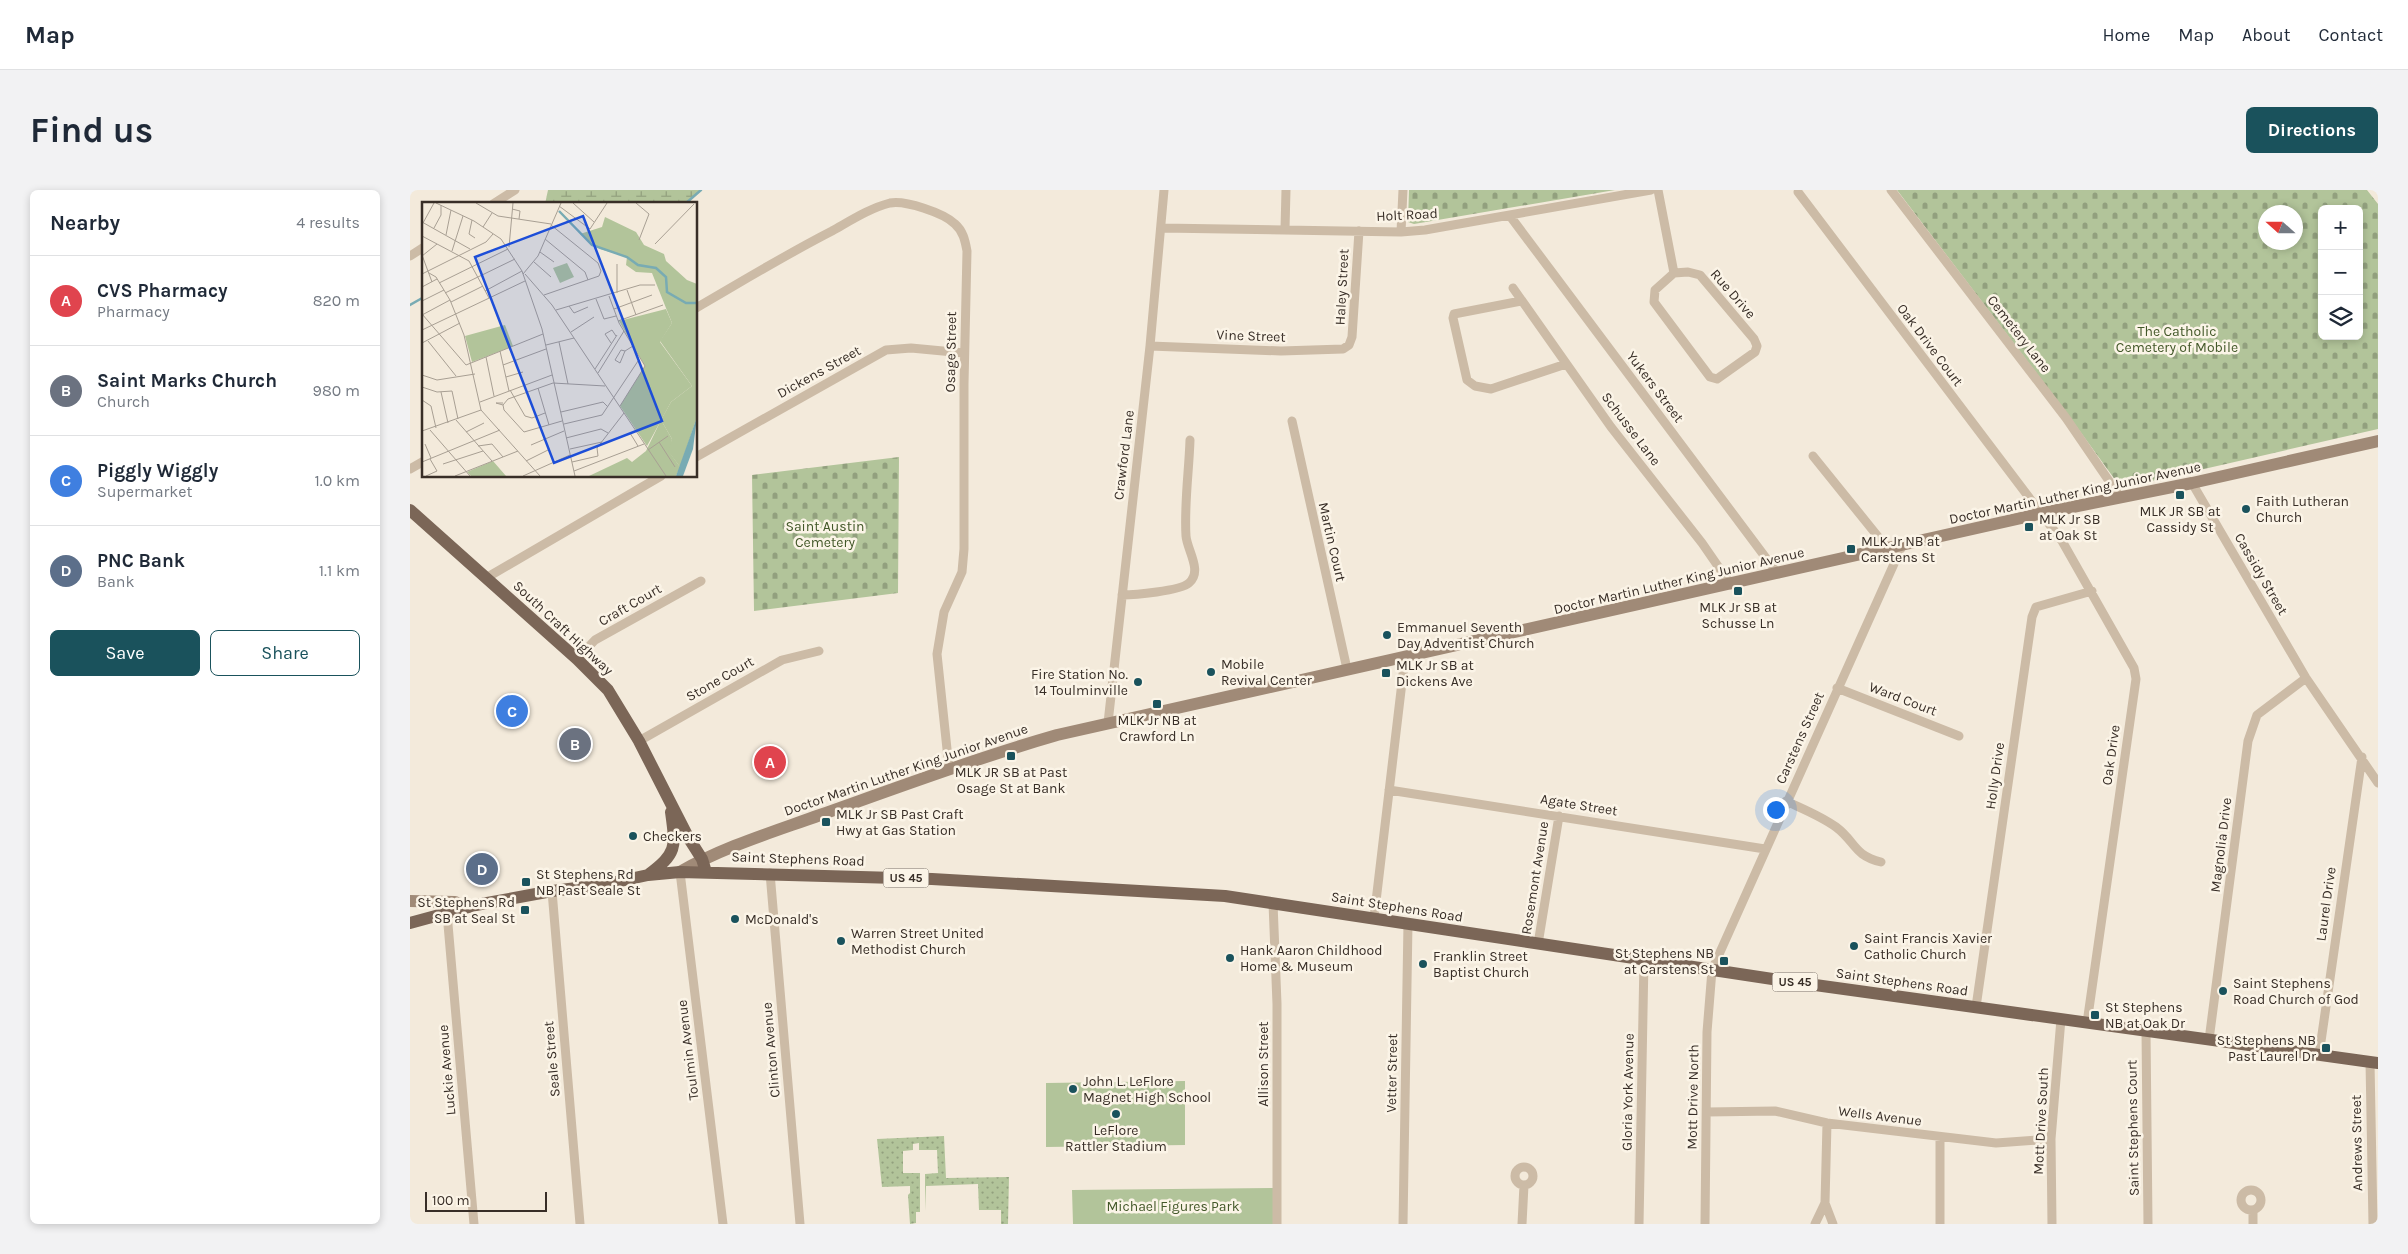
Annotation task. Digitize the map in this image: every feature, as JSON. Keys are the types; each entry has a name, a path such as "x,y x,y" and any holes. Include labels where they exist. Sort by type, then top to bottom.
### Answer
{"main road":[{"name":"Doctor Martin Luther King Junior Avenue","path":"704,865 949,768 1057,735 1888,550 2043,513 2192,483 2378,441"},
{"name":"South Craft Highway","path":"410,510 577,659 608,690 639,741 704,865"},
{"path":"648,875 666,862 672,853 674,832 670,803"},
{"name":"Saint Stephens Road","path":"410,923 466,907 552,891 602,885 648,875 680,872 704,865 770,873 1035,884 1225,896 1712,970 2374,1063"},
{"path":"410,901 455,902 466,907"}],"street":[{"path":"496,202 515,190"},
{"name":"Crawford Lane","path":"1108,723 1150,346 1164,190"},
{"path":"1285,229 1286,190"},
{"path":"1401,232 1403,190"},
{"name":"Holt Road","path":"1162,228 1401,232 1425,230 1510,216 1651,190"},
{"path":"1658,190 1674,273"},
{"name":"Cemetery Lane","path":"1891,190 2066,418 2120,497"},
{"name":"Oak Drive Court","path":"1798,192 1965,415 2043,513"},
{"name":"Osage Street","path":"698,307 785,255 854,219 892,203 922,207 954,223 964,236 967,251 962,572 944,612 937,654 949,768"},
{"name":"Yukers Street","path":"1510,216 1778,574"},
{"name":"Haley Street","path":"1349,344 1352,337 1359,231"},
{"path":"410,256 422,249"},
{"name":"Rue Drive","path":"1688,272 1700,275 1754,339 1757,346 1754,352 1717,380 1710,377 1654,302 1655,290 1674,273 1688,272"},
{"name":"Schusse Lane","path":"1512,288 1611,427 1702,543 1731,585"},
{"path":"1521,301 1454,314 1453,318 1467,380 1475,386 1491,389 1566,364"},
{"name":"Vine Street","path":"1150,346 1281,351 1343,349 1349,344"},
{"name":"Dickens Street","path":"698,456 886,350 911,348 964,354"},
{"name":"Martin Court","path":"1292,421 1347,669"},
{"path":"1122,596 1142,595 1188,585 1193,578 1196,570 1186,537 1190,440"},
{"path":"1813,456 1888,550"},
{"path":"410,469 422,462"},
{"path":"486,578 658,478"},
{"name":"Cassidy Street","path":"2192,483 2306,678 2362,757 2378,783"},
{"name":"Oak Drive","path":"2043,513 2092,591 2132,662 2136,679 2087,1023"},
{"name":"Carstens Street","path":"1712,970 1786,801 1902,546"},
{"name":"Craft Court","path":"577,659 595,640 701,580"},
{"name":"Holly Drive","path":"1976,1007 2032,617 2036,607 2092,591"},
{"name":"Stone Court","path":"639,741 782,660 819,651"},
{"path":"1374,918 1405,657"},
{"name":"Magnolia Drive","path":"2209,1040 2248,741 2257,715 2306,678"},
{"name":"Ward Court","path":"1837,688 1959,736"},
{"name":"Laurel Drive","path":"2319,1055 2362,757"},
{"name":"Agate Street","path":"1389,790 1765,849"},
{"path":"1786,801 1836,827 1859,853 1867,858 1881,862"},
{"name":"Rosemont Avenue","path":"1538,944 1559,816"},
{"name":"Toulmin Avenue","path":"680,872 723,1224"},
{"name":"Clinton Avenue","path":"770,873 800,1224"},
{"name":"Seale Street","path":"552,891 580,1224"},
{"name":"Allison Street","path":"1273,903 1277,1004 1277,1224"},
{"name":"Luckie Avenue","path":"447,913 474,1224"},
{"name":"Vetter Street","path":"1403,1224 1408,923"},
{"name":"Gloria York Avenue","path":"1639,1224 1644,960"},
{"name":"Mott Drive North","path":"1705,1224 1707,1032 1712,970"},
{"name":"Mott Drive South","path":"2052,1224 2051,1139 2060,1019"},
{"name":"Saint Stephens Court","path":"2146,1031 2148,1224"},
{"name":"Andrews Street","path":"2373,1224 2374,1063"},
{"name":"Wells Avenue","path":"1707,1112 1775,1111 1827,1123 1996,1143 2051,1139"},
{"path":"1827,1123 1825,1202 1833,1224"},
{"path":"1940,1137 1940,1224"},
{"path":"1522,1224 1524,1185"},
{"path":"1815,1224 1825,1202"},
{"path":"2253,1210 2253,1224"}],"green space":[{"path":"548,190 701,190 687,202 545,202"},
{"path":"1409,190 1615,190 1414,224 1408,222"},
{"name":"The Catholic Cemetery of Mobile","path":"1897,190 2367,190 2378,204 2378,429 2121,488 2066,412"},
{"name":"Saint Austin Cemetery","path":"899,457 898,593 754,611 752,475"},
{"name":"LeFlore Rattler Stadium","path":"1185,1081 1185,1145 1046,1147 1046,1083"},
{"path":"944,1136 946,1178 1009,1177 1008,1224 1001,1224 1001,1210 979,1210 978,1184 926,1186 925,1211 925,1174 938,1173 937,1150 919,1150 919,1143 913,1144 913,1150 903,1151 903,1173 920,1173 920,1212 916,1212 916,1223 910,1224 908,1195 910,1193 910,1186 882,1187 877,1139"},
{"name":"Michael Figures Park","path":"1275,1188 1275,1224 1073,1224 1072,1190"}],"waterway":[{"path":"687,202 701,190"},
{"path":"410,305 422,298"}],"place":[{"name":"MLK JR SB at Cassidy St","path":"2180,495"},
{"name":"Faith Lutheran Church","path":"2246,509"},
{"name":"MLK Jr SB at Oak St","path":"2029,527"},
{"name":"MLK Jr NB at Carstens St","path":"1851,549"},
{"name":"MLK Jr SB at Schusse Ln","path":"1738,591"},
{"name":"Emmanuel Seventh Day Adventist Church","path":"1387,635"},
{"name":"Mobile Revival Center","path":"1211,672"},
{"name":"MLK Jr SB at Dickens Ave","path":"1386,673"},
{"name":"Fire Station No. 14 Toulminville","path":"1138,682"},
{"name":"MLK Jr NB at Crawford Ln","path":"1157,704"},
{"name":"Piggly Wiggly","path":"512,711"},
{"name":"Saint Marks Church","path":"575,744"},
{"name":"MLK JR SB at Past Osage St at Bank","path":"1011,756"},
{"name":"CVS Pharmacy","path":"770,762"},
{"name":"MLK Jr SB Past Craft Hwy at Gas Station","path":"826,822"},
{"name":"Checkers","path":"633,836"},
{"name":"PNC Bank","path":"482,869"},
{"name":"St Stephens Rd NB Past Seale St","path":"526,882"},
{"name":"St Stephens Rd SB at Seal St","path":"525,910"},
{"name":"McDonald's","path":"735,919"},
{"name":"Warren Street United Methodist Church","path":"841,941"},
{"name":"Saint Francis Xavier Catholic Church","path":"1854,946"},
{"name":"Hank Aaron Childhood Home & Museum","path":"1230,958"},
{"name":"St Stephens NB at Carstens St","path":"1724,961"},
{"name":"Franklin Street Baptist Church","path":"1423,964"},
{"name":"Saint Stephens Road Church of God","path":"2223,991"},
{"name":"St Stephens NB at Oak Dr","path":"2095,1015"},
{"name":"St Stephens NB Past Laurel Dr","path":"2326,1048"},
{"name":"John L. LeFlore Magnet High School","path":"1073,1089"},
{"name":"LeFlore Rattler Stadium","path":"1116,1114"}]}
